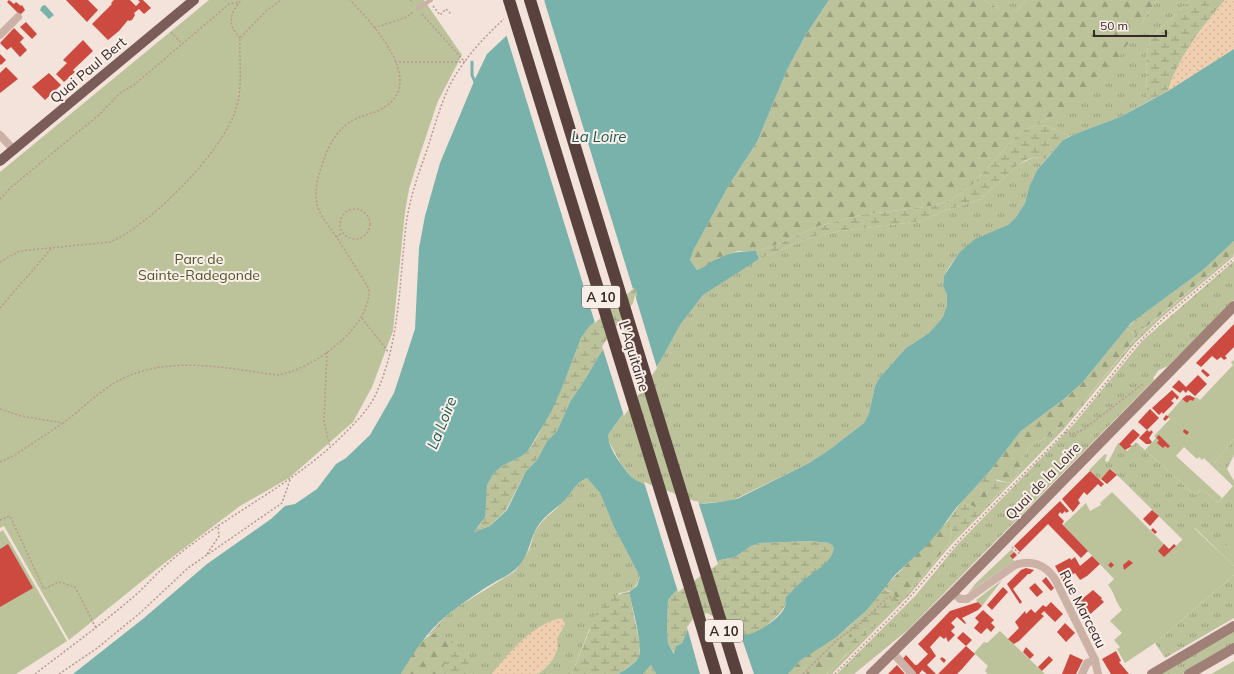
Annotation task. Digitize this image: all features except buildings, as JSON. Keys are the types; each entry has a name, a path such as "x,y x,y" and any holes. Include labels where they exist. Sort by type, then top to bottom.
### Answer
{"highway":[{"name":"L'Aquitaine","path":"509,0 716,674"},
{"name":"L'Aquitaine","path":"530,0 737,674"}],"main road":[{"name":"Quai Paul Bert","path":"0,161 194,0"},
{"name":"Quai de la Loire","path":"871,674 953,593 1234,306"},
{"path":"1152,674 1234,626"},
{"path":"1189,674 1234,648"}],"street":[{"path":"0,35 18,17"},
{"path":"0,135 13,150"},
{"path":"953,593 960,599 967,599 1011,567 1024,562"},
{"name":"Rue Marceau","path":"1024,562 1040,564 1053,576 1095,660 1098,674"},
{"path":"893,653 912,674"},
{"path":"1082,674 1087,663 1095,660"}],"lane":[{"path":"418,8 430,1"}],"path":[{"path":"0,262 20,251 100,245 118,239 157,210 194,173 219,142 237,107 240,38 267,10 281,0"},
{"path":"0,462 63,423 114,383 138,373 193,364 278,375 299,369 327,351 362,318 368,302 370,289 324,219 317,204 317,185 324,157 329,145 342,128 356,119 382,109 397,96 400,86 400,77 395,62 382,37 350,0"},
{"path":"410,0 465,62"},
{"path":"240,1 231,18 231,29 240,38"},
{"path":"0,199 10,188 100,114 120,93 134,85 229,4 240,1"},
{"path":"430,1 440,15 446,9 451,14"},
{"path":"374,28 406,17 418,8"},
{"path":"35,674 96,628 178,555 218,525 290,480 330,447 353,425 373,399 382,378 397,318 406,222 414,187 442,106 452,81 465,62 491,31 508,16"},
{"path":"169,29 182,44"},
{"path":"395,62 465,62"},
{"path":"352,209 361,210 369,216 369,231 361,238 351,239 342,233 340,223 341,218 347,211 352,209"},
{"path":"336,236 342,233"},
{"path":"0,308 52,248"},
{"path":"835,674 902,606 963,536 1065,432 1136,345 1165,317 1234,259"},
{"path":"362,318 389,353"},
{"path":"327,351 324,421 330,447"},
{"path":"1065,432 1076,434 1144,383"},
{"path":"0,409 21,416 63,423"},
{"path":"59,674 129,622 188,568 282,503 290,480"},
{"path":"0,520 10,516 44,589 60,582 75,587 96,628"},
{"path":"206,555 218,536 218,525"},
{"path":"1004,540 1019,553 1024,562"},
{"path":"803,674 837,640 861,623 888,597 893,597 902,606"}],"green space":[{"name":"Parc de Sainte-Radegonde","path":"209,0 424,0 462,55 438,101 409,189 405,212 393,331 372,387 353,422 289,478 240,506 162,565 69,640 4,526 0,528 0,172"},
{"path":"829,0 984,0 1004,12 1016,12 1026,0 1157,0 1109,72 1055,115 1019,133 971,186 951,200 932,206 861,215 819,226 773,246 756,251 738,251 718,258 706,267 697,270 690,260 694,249 729,185 757,142 787,70 805,36"},
{"path":"984,0 1026,0 1016,12 1004,12"},
{"path":"1157,0 1190,0 1151,38 1146,53 1147,102 1120,117 1070,136 1044,125 1033,126 1055,115 1141,24"},
{"path":"1190,0 1225,0 1185,54 1178,66 1168,91 1147,102 1146,53 1151,38"},
{"path":"1044,125 1070,136 1063,140 1046,159 1034,157 1018,165 981,199 939,213 923,221 841,231 812,237 759,259 756,251 773,246 819,226 861,215 932,206 951,200 971,186 1019,133 1033,126"},
{"path":"1034,157 1046,159 1037,170 1029,187 1025,203 1016,217 1008,225 959,253 944,276 943,286 947,295 947,305 943,317 929,333 906,348 880,377 875,386 869,413 864,423 829,450 809,463 731,501 693,504 635,481 621,464 608,440 608,435 661,360 680,325 703,295 759,259 812,237 841,231 923,221 939,213 981,199 1018,165"},
{"path":"1234,241 1234,253 1145,328 1136,319 1203,270"},
{"path":"1234,253 1233,257 1161,318 1134,344 1063,430 950,546 910,594 832,674 827,674 906,595 949,544 1018,474 1023,457 1031,445 1044,439 1067,422 1141,332"},
{"path":"1234,261 1234,300 1168,366 1159,370 1153,378 1154,380 909,629 854,674 837,674 916,595 957,545 1074,424 1142,341"},
{"path":"631,287 635,287 637,292 635,304 598,357 570,402 557,431 547,441 537,460 526,471 506,510 490,526 474,532 482,522 487,485 494,473 502,466 522,456 528,451 537,437 562,388 581,338 589,327"},
{"path":"1136,319 1145,328 1138,335 1126,329"},
{"path":"1126,329 1138,335 1067,422 1044,439 1031,445 1023,457 1018,474 1009,483 995,479 990,471 1021,431 1064,399 1082,383"},
{"path":"1234,360 1234,439 1212,466 1204,458 1202,460 1199,457 1197,459 1184,447 1176,456 1222,498 1218,503 1202,489 1195,495 1145,450 1156,438 1154,436 1170,419 1167,416 1182,399 1187,403 1190,400 1193,401 1196,397 1200,400 1233,365 1231,362"},
{"path":"1234,439 1234,455 1227,469 1234,481 1234,566 1195,528 1183,540 1111,469 1100,480 1089,470 1105,454 1107,455 1105,461 1108,462 1118,443 1127,451 1136,442 1195,495 1202,489 1218,503 1233,486 1212,466"},
{"path":"990,471 997,481 1009,483 991,501 987,493 976,486"},
{"path":"587,478 600,493 614,527 640,577 635,587 627,592 619,593 589,630 572,674 538,674 555,656 557,644 553,620 520,644 492,674 439,674 449,655 435,633 428,635 453,610 515,571 530,548 535,532 539,526 564,501 577,485"},
{"path":"976,486 987,493 991,501 983,510 961,502"},
{"path":"1112,492 1171,551 1194,528 1234,566 1234,575 1155,643 1125,663 1117,649 1120,647 1114,640 1122,633 1110,621 1122,610 1108,585 1114,579 1063,525 1086,503 1090,511 1101,505 1100,503"},
{"path":"961,502 983,510 949,544 952,530 947,522"},
{"path":"947,522 952,530 949,544 900,602 890,591 883,589"},
{"path":"3,530 67,641 16,674 0,674 0,532"},
{"path":"1234,537 1234,562 1222,550"},
{"path":"811,541 829,543 833,546 831,556 822,566 799,584 786,597 785,605 782,610 766,626 756,633 747,635 730,635 688,629 682,643 676,646 675,654 668,643 667,627 668,600 675,592 720,560 735,557 751,546 760,543"},
{"path":"1012,549 1014,552 1011,556 1014,561 968,593 976,583"},
{"path":"1234,575 1234,618 1165,658 1155,643"},
{"path":"1003,579 982,606 976,600 1001,581"},
{"path":"883,589 893,593 900,602 846,655 853,638 847,628 866,611"},
{"path":"629,592 640,645 639,657 633,664 618,674 572,674 596,614 603,605 614,596"},
{"path":"847,628 853,636 852,646 827,674 788,674 801,660"},
{"path":"1234,629 1234,645 1183,674 1156,674"},
{"path":"1000,631 1045,674 988,674 985,671 988,666 974,653 984,642 987,643"},
{"path":"435,633 449,639 451,644 449,655 439,674 401,674 419,645"},
{"path":"450,638 467,658 473,674 439,674 450,652"},
{"path":"1234,661 1234,674 1211,674"},
{"path":"651,665 656,674 643,674"}],"sand":[{"path":"1225,0 1234,0 1234,49 1168,91 1178,66 1185,54"},
{"path":"562,618 565,624 557,639 558,648 553,659 538,674 492,674 514,648 532,632 552,621"}],"water":[{"name":"La Loire","path":"545,0 829,0 805,36 787,70 757,142 729,185 694,249 690,260 697,270 716,259 737,252 756,251 759,259 703,295 680,325 661,360 608,435 608,440 613,452 634,479 690,502 710,503 739,498 809,463 829,450 864,423 869,413 875,386 880,377 906,348 929,333 943,317 947,305 947,295 943,286 944,276 959,253 975,239 1008,225 1016,217 1025,203 1029,187 1037,170 1063,140 1120,117 1168,91 1234,49 1234,241 1203,270 1131,323 1082,383 1064,399 1021,431 990,471 956,508 941,529 926,546 895,575 866,611 835,638 801,660 788,674 656,674 651,665 643,674 618,674 633,664 639,656 640,644 629,592 637,586 640,577 614,527 600,493 587,478 579,483 565,500 540,523 533,535 522,562 510,574 490,585 439,622 410,658 401,674 73,674 144,618 207,564 271,519 285,506 295,504 317,489 336,464 346,458 370,435 394,393 415,329 419,248 425,216 440,163 487,54","holes":["631,288 635,288 637,292 635,304 598,357 570,402 557,431 547,441 537,460 526,471 507,510 490,526 474,532 485,517 487,485 494,473 502,466 522,456 528,451 551,412 581,338 589,327","811,541 829,543 833,546 831,556 822,566 799,584 786,597 783,610 774,620 761,629 743,635 722,628 688,629 682,643 676,646 674,654 668,643 667,627 668,600 675,592 720,560 735,557 751,546 760,543"]},
{"path":"45,5 54,15 49,19 40,10 42,6"}],"pier":[{"path":"542,0 544,0 633,289 595,323 506,34"},
{"path":"635,295 657,368 624,416 602,346 633,303"},
{"path":"644,482 694,501 698,501 718,564 678,592"},
{"path":"707,613 717,618 726,627 740,633 754,674 700,674 687,627 693,619"}],"waterway":[{"path":"472,62 472,75 475,82"}]}
